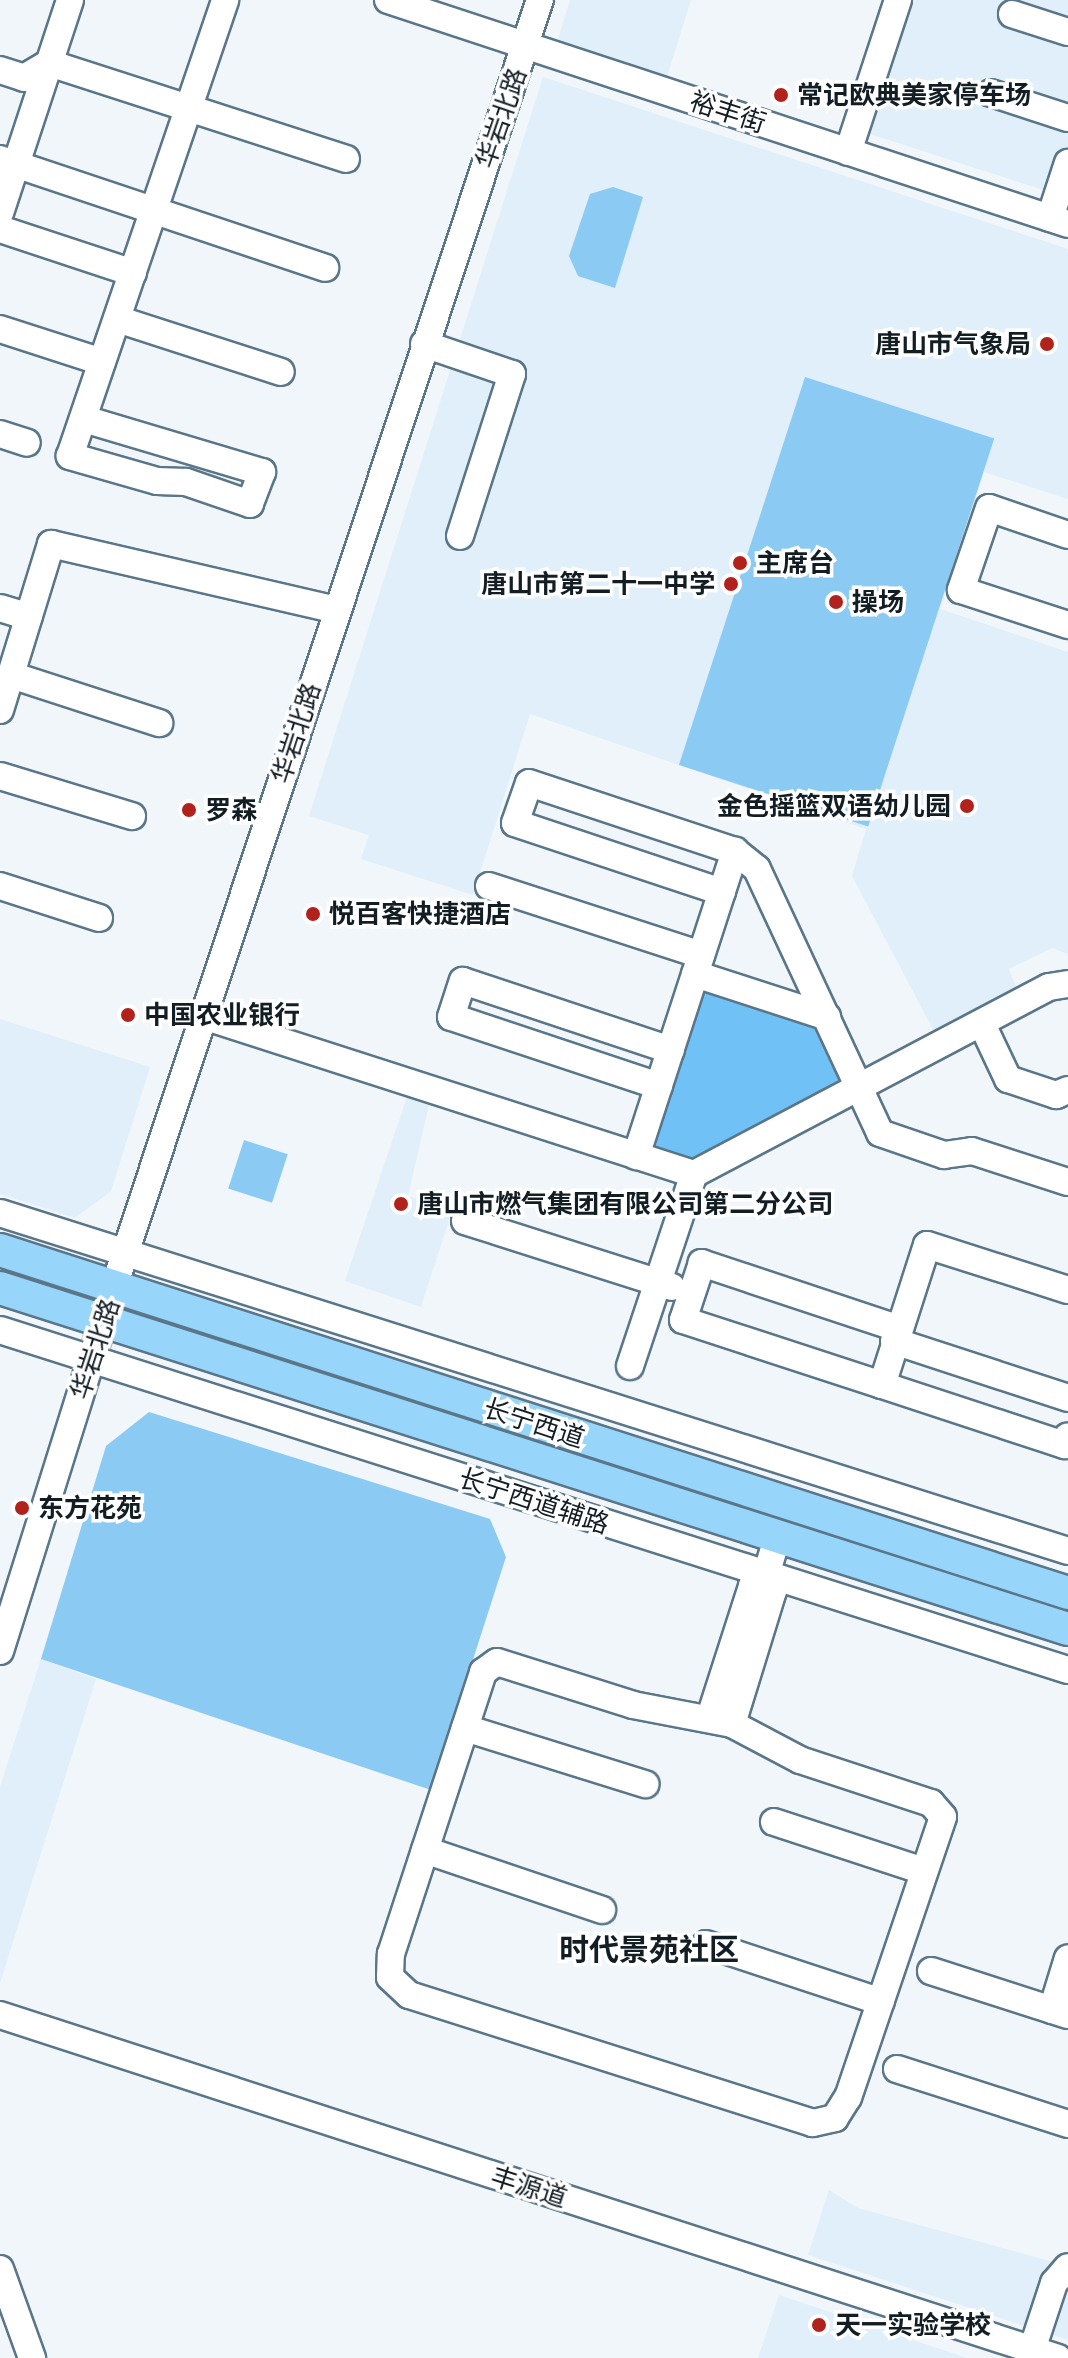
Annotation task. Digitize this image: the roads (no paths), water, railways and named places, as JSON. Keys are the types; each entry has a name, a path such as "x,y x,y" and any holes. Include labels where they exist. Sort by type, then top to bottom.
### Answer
{"main road":[{"name":"长宁西道","path":"0,1250 1068,1593"},
{"name":"长宁西道","path":"0,1288 1068,1629"}],"street":[{"path":"0,213 8,162 49,63 70,0"},
{"path":"84,419 262,472 250,504 186,482 157,481 70,456 225,0"},
{"name":"裕丰街","path":"388,0 1059,221"},
{"name":"华岩北路","path":"0,1651 114,1287 540,0"},
{"path":"848,152 898,0"},
{"path":"1012,14 1068,32"},
{"path":"0,70 24,78 49,63 346,159"},
{"path":"991,93 1068,118"},
{"path":"8,162 325,268"},
{"path":"1059,221 1068,163"},
{"path":"0,229 133,273"},
{"path":"117,319 281,372"},
{"path":"0,329 102,362"},
{"path":"424,344 512,374 460,536"},
{"path":"0,434 27,443"},
{"path":"1068,535 989,508 961,590 1068,625"},
{"path":"0,707 51,544 337,610"},
{"path":"0,608 29,617"},
{"path":"11,675 159,723"},
{"path":"0,776 132,816"},
{"path":"722,892 515,823 529,783 735,851 757,869 880,1133 944,1155 972,1151 1068,1182"},
{"path":"636,1156 735,851"},
{"path":"0,886 99,918"},
{"path":"489,886 698,964 827,1017"},
{"path":"659,1086 451,1017 463,981 671,1050"},
{"path":"630,1366 694,1174 1049,987 1068,984"},
{"path":"203,1016 694,1174"},
{"path":"982,1024 1008,1079 1056,1095 1068,1090"},
{"path":"0,1213 1068,1551"},
{"path":"465,1221 692,1294"},
{"path":"882,1385 927,1245 1068,1290"},
{"path":"1068,1398 702,1263 683,1320 1065,1445 1068,1436"},
{"name":"长宁西道辅路","path":"0,1330 1068,1670"},
{"path":"721,1721 773,1591 766,1575 778,1535"},
{"path":"497,1662 633,1705 721,1721 800,1760 931,1803 943,1817 848,2097 835,2118 813,2123 409,1995 390,1977 391,1954 465,1728 483,1672 497,1662"},
{"path":"465,1728 645,1784"},
{"path":"774,1822 924,1871"},
{"path":"425,1850 602,1910"},
{"path":"706,1944 881,2002"},
{"path":"931,1971 1060,2013 1068,1958"},
{"name":"丰源道","path":"0,2015 1058,2358"},
{"path":"897,2069 1068,2124"},
{"path":"1032,2350 1054,2283 1068,2267"},
{"path":"0,2269 32,2358"}],"place":[{"name":"常记欧典美家停车场","path":"781,95"},
{"name":"唐山市气象局","path":"1047,344"},
{"name":"主席台","path":"740,563"},
{"name":"唐山市第二十一中学","path":"731,584"},
{"name":"操场","path":"836,602"},
{"name":"金色摇篮双语幼儿园","path":"967,806"},
{"name":"罗森","path":"189,810"},
{"name":"悦百客快捷酒店","path":"313,914"},
{"name":"中国农业银行","path":"128,1015"},
{"name":"唐山市燃气集团有限公司第二分公司","path":"401,1204"},
{"name":"东方花苑","path":"22,1508"},
{"name":"天一实验学校","path":"819,2325"}],"district":[{"name":"时代景苑社区","path":"649,1949"}]}
